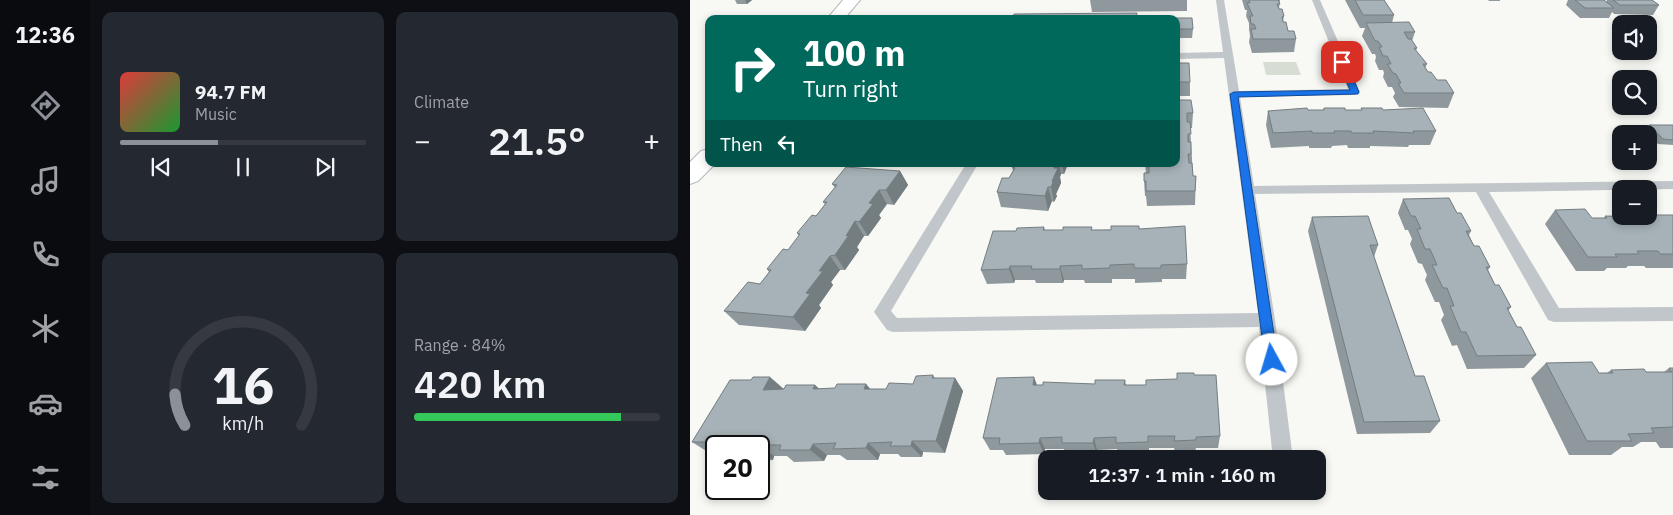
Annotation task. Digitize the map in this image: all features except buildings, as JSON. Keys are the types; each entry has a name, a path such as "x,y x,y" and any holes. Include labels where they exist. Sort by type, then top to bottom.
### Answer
{"main road":[{"path":"839,15 852,0"},
{"path":"690,176 705,160"}],"lane":[{"path":"1220,0 1267,320 1282,450"},
{"path":"1234,94 1355,92 1316,0"},
{"path":"1180,56 1228,55"},
{"path":"970,167 882,312 893,325 1267,320"},
{"path":"1248,190 1673,185"},
{"path":"1480,187 1554,314 1673,314"}],"shaded area":[{"path":"1263,62 1296,62 1301,75 1266,75"}],"route":[{"path":"1272,360 1234,94 1355,92 1342,62"}]}
